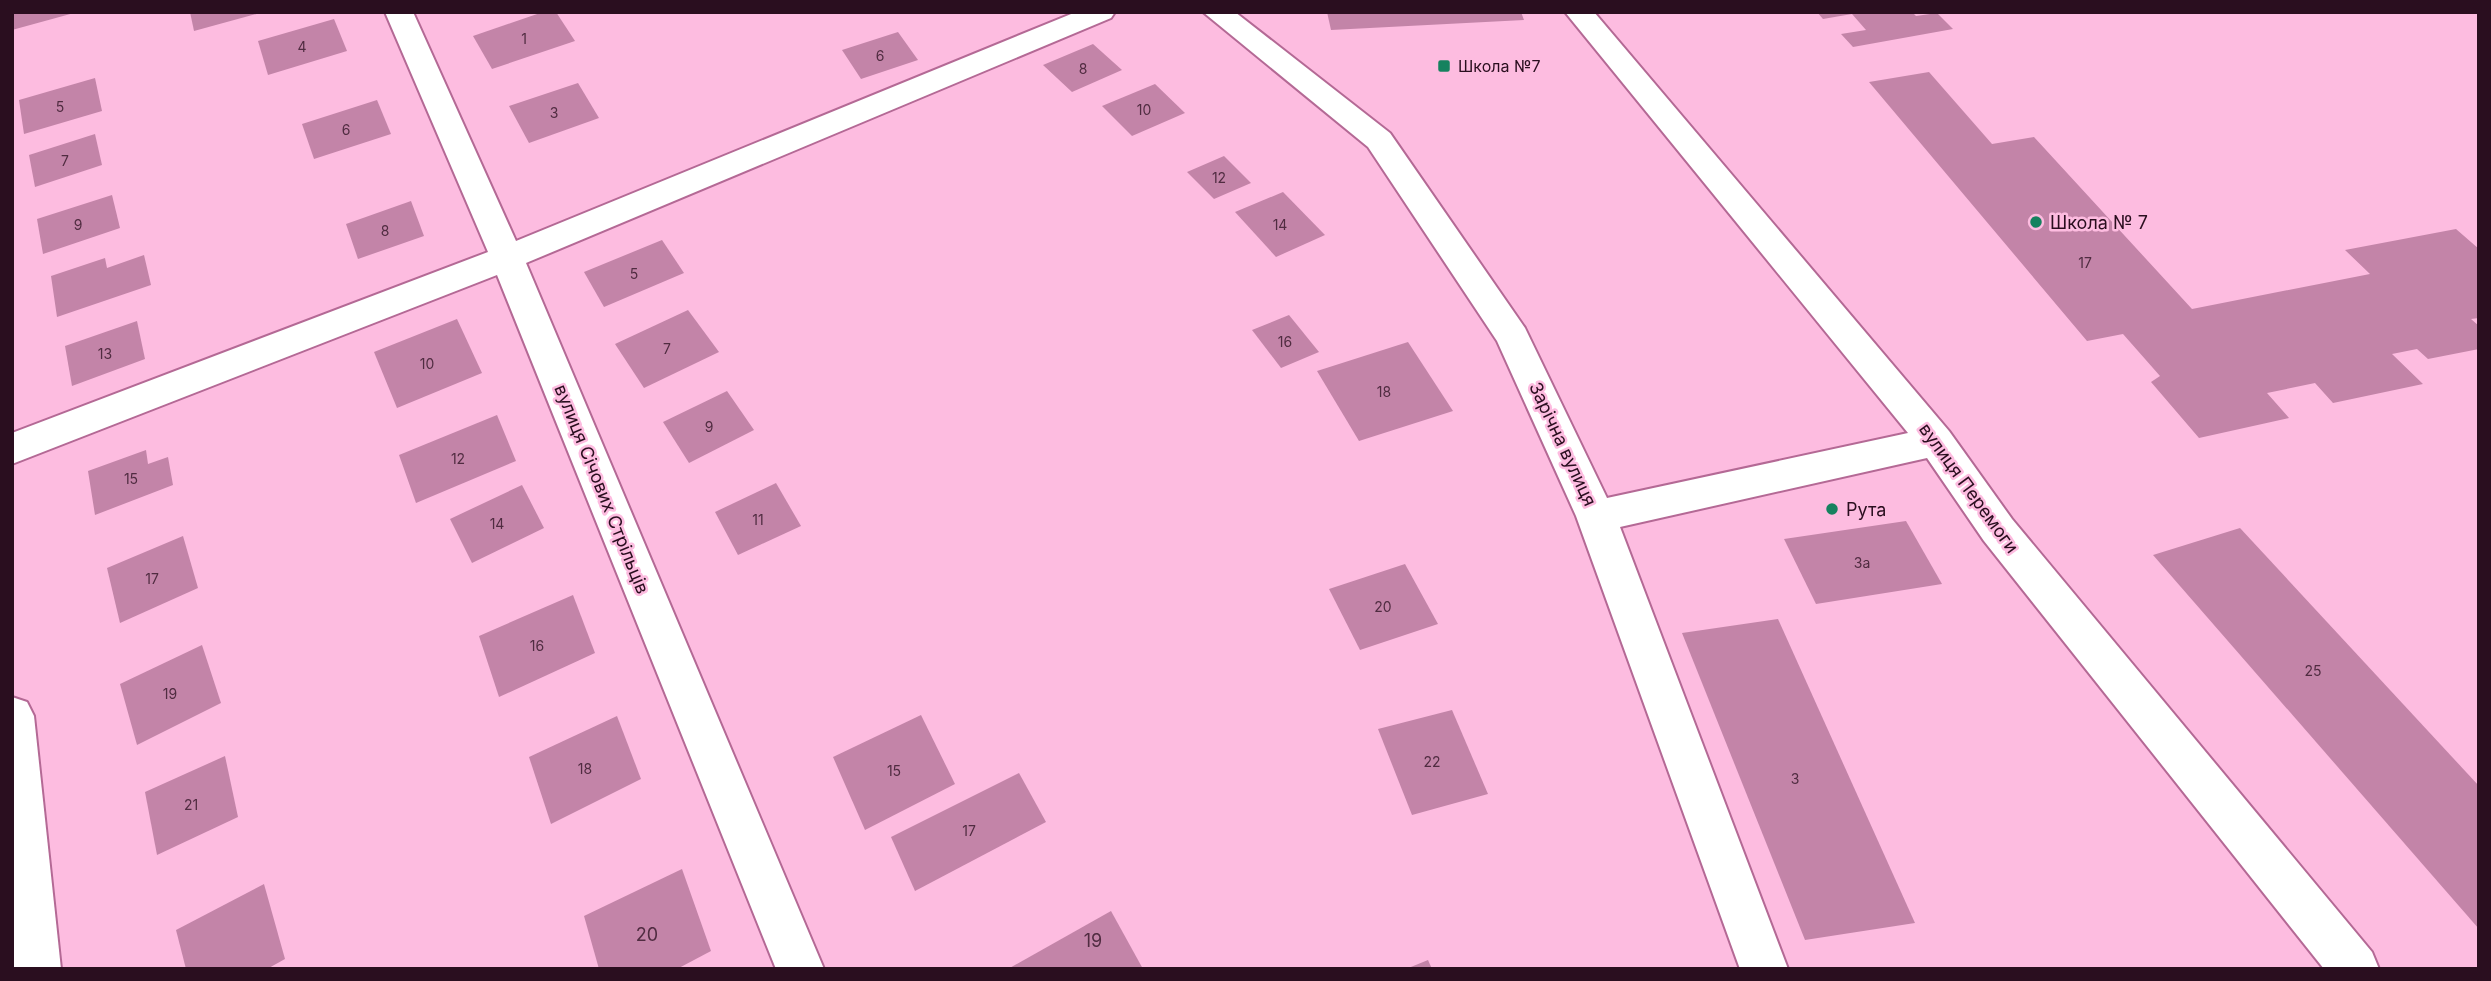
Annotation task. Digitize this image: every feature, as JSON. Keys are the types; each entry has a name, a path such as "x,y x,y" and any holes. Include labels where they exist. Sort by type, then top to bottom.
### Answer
{"street":[{"name":"вулиця Січових Стрільців","path":"399,12 507,258 800,969"},
{"path":"12,449 507,258 1101,12"},
{"name":"Зарічна вулиця","path":"1217,12 1379,141 1513,337 1596,516 1764,969"},
{"name":"вулиця Перемоги","path":"1579,12 1936,441 1998,530 2354,969"},
{"path":"1596,516 1936,441"},
{"path":"12,716 37,969"}],"building":[{"path":"12,12 74,12 74,13 12,30"},
{"path":"190,12 260,12 260,13 194,31"},
{"path":"543,12 556,12 575,41 492,69 473,36"},
{"path":"1327,12 1521,12 1524,20 1331,30"},
{"path":"1817,12 1912,12 1916,16 1937,13 1953,29 1853,47 1841,34 1866,30 1852,14 1823,19"},
{"path":"334,19 347,51 268,75 258,41"},
{"path":"898,32 918,60 861,79 842,50"},
{"path":"1093,44 1122,70 1072,92 1043,65"},
{"path":"1929,72 1992,144 2034,137 2192,309 2370,274 2345,250 2456,229 2479,249 2479,318 2471,319 2479,326 2479,349 2428,359 2417,349 2392,354 2423,384 2333,403 2315,383 2267,393 2289,418 2199,438 2151,382 2160,376 2123,334 2087,341 1869,82"},
{"path":"95,78 102,111 24,134 19,100"},
{"path":"578,83 599,118 529,143 509,106"},
{"path":"1155,84 1185,113 1132,136 1102,106"},
{"path":"377,100 391,134 314,159 302,124"},
{"path":"95,134 102,165 35,187 29,155"},
{"path":"1224,156 1251,183 1214,199 1187,172"},
{"path":"1283,192 1325,235 1276,257 1235,212"},
{"path":"112,195 120,228 43,254 37,219"},
{"path":"411,201 424,236 358,259 346,224"},
{"path":"662,240 684,273 604,307 584,272"},
{"path":"144,255 151,285 57,317 51,276 105,258 107,268"},
{"path":"688,310 719,352 644,388 615,344"},
{"path":"1289,315 1319,352 1281,368 1252,330"},
{"path":"457,319 482,373 397,408 374,352"},
{"path":"137,321 145,359 72,386 65,346"},
{"path":"1408,342 1453,411 1359,441 1317,371"},
{"path":"727,391 754,430 689,463 663,422"},
{"path":"497,415 516,461 416,503 399,455"},
{"path":"146,450 148,464 168,457 173,485 95,515 88,471"},
{"path":"776,483 801,526 738,555 715,512"},
{"path":"522,485 544,528 472,563 450,519"},
{"path":"1906,521 1942,584 1816,604 1784,539"},
{"path":"2240,528 2479,786 2479,929 2153,555"},
{"path":"183,536 198,588 120,623 107,568"},
{"path":"1405,564 1438,624 1360,650 1329,589"},
{"path":"573,595 595,653 499,697 479,636"},
{"path":"1778,619 1915,923 1805,940 1682,633"},
{"path":"202,645 221,703 137,745 120,684"},
{"path":"1452,710 1488,794 1412,815 1378,729"},
{"path":"921,715 955,784 865,830 833,757"},
{"path":"617,716 641,779 551,824 529,757"},
{"path":"225,756 238,817 157,855 145,792"},
{"path":"1019,773 1046,822 915,891 891,837"},
{"path":"682,869 711,951 677,969 599,969 584,916"},
{"path":"264,884 285,959 267,969 186,969 176,930"},
{"path":"1111,911 1143,969 1008,969"},
{"path":"1428,960 1432,969 1406,969"}],"place":[{"name":"Школа №7","path":"1444,66"},
{"name":"Школа № 7","path":"2036,222"},
{"name":"Рута","path":"1832,509"}]}
